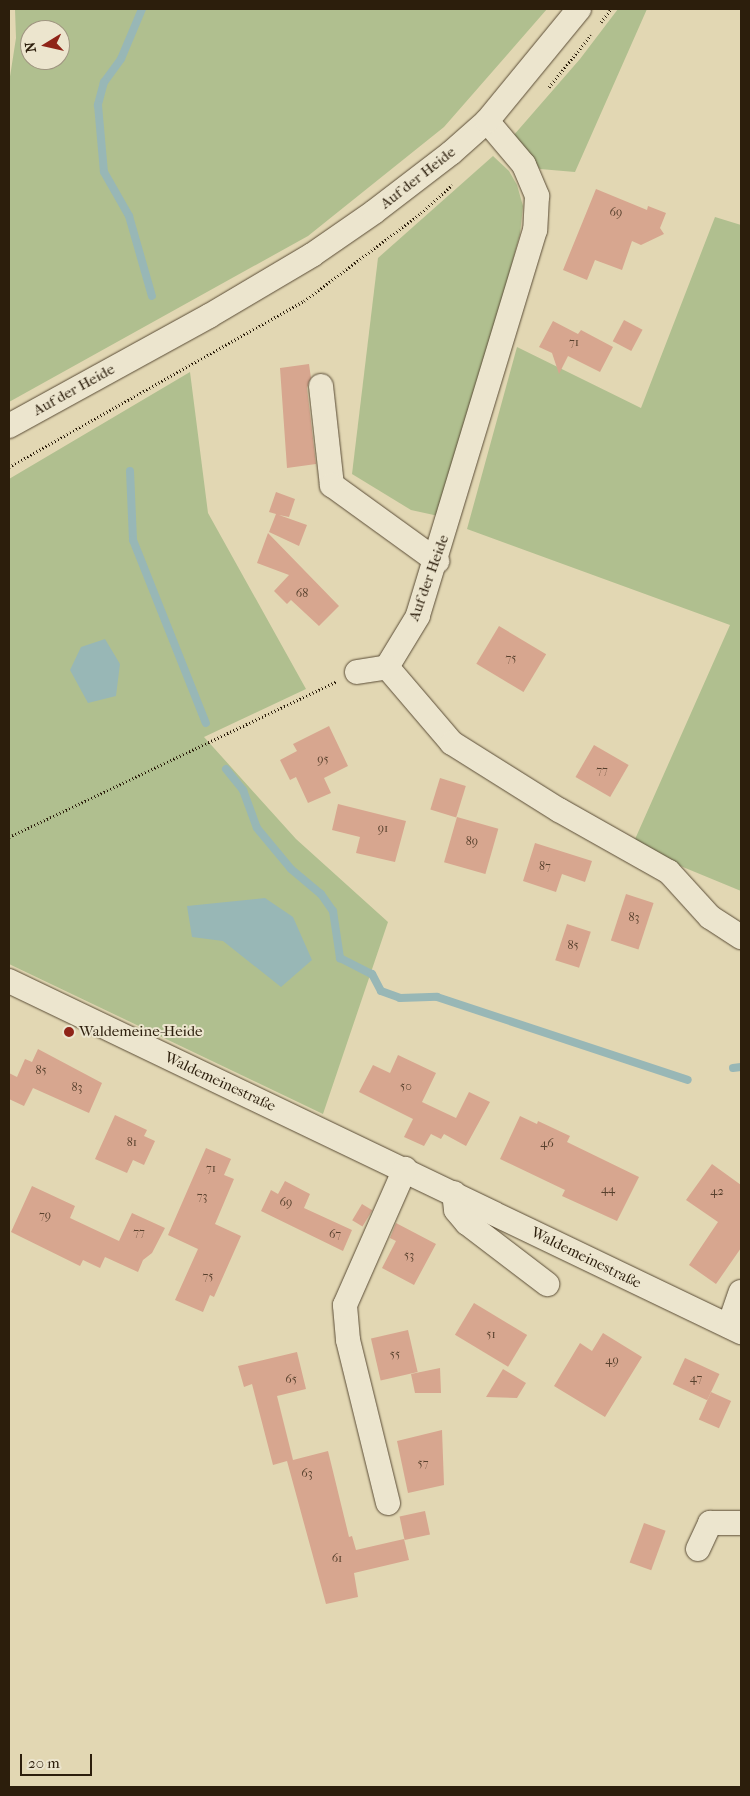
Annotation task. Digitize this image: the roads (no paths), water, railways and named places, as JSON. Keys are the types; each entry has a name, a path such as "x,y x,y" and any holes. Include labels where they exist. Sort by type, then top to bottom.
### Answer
{"street":[{"name":"Auf der Heide","path":"9,426 209,316 312,255 413,183 486,121 579,9"},
{"name":"Auf der Heide","path":"387,666 418,616 437,561 535,230 537,196 524,165 486,121"},
{"path":"321,386 332,486 437,561"},
{"path":"357,672 387,666 452,743 559,810 668,872 710,917 741,937"},
{"name":"Waldemeinestraße","path":"9,981 735,1329"},
{"path":"388,1503 348,1340 345,1305 405,1170"},
{"path":"454,1194 456,1210 467,1223 547,1284"},
{"path":"735,1329 741,1292"},
{"path":"698,1549 710,1523 741,1523"}],"water":[{"path":"105,639 120,664 116,696 88,703 70,670 81,647"},
{"path":"265,898 293,917 312,960 281,987 223,941 192,937 187,906"}],"waterway":[{"path":"142,9 121,59 104,82 98,105 104,172 129,216 152,296"},
{"path":"130,471 133,540 206,723"},
{"path":"226,769 243,790 257,828 291,869 321,894 333,911 340,958 372,974 381,991 400,998 437,997 688,1080"},
{"path":"733,1068 741,1067"}],"place":[{"name":"Waldemeine-Heide","path":"69,1032"}]}
